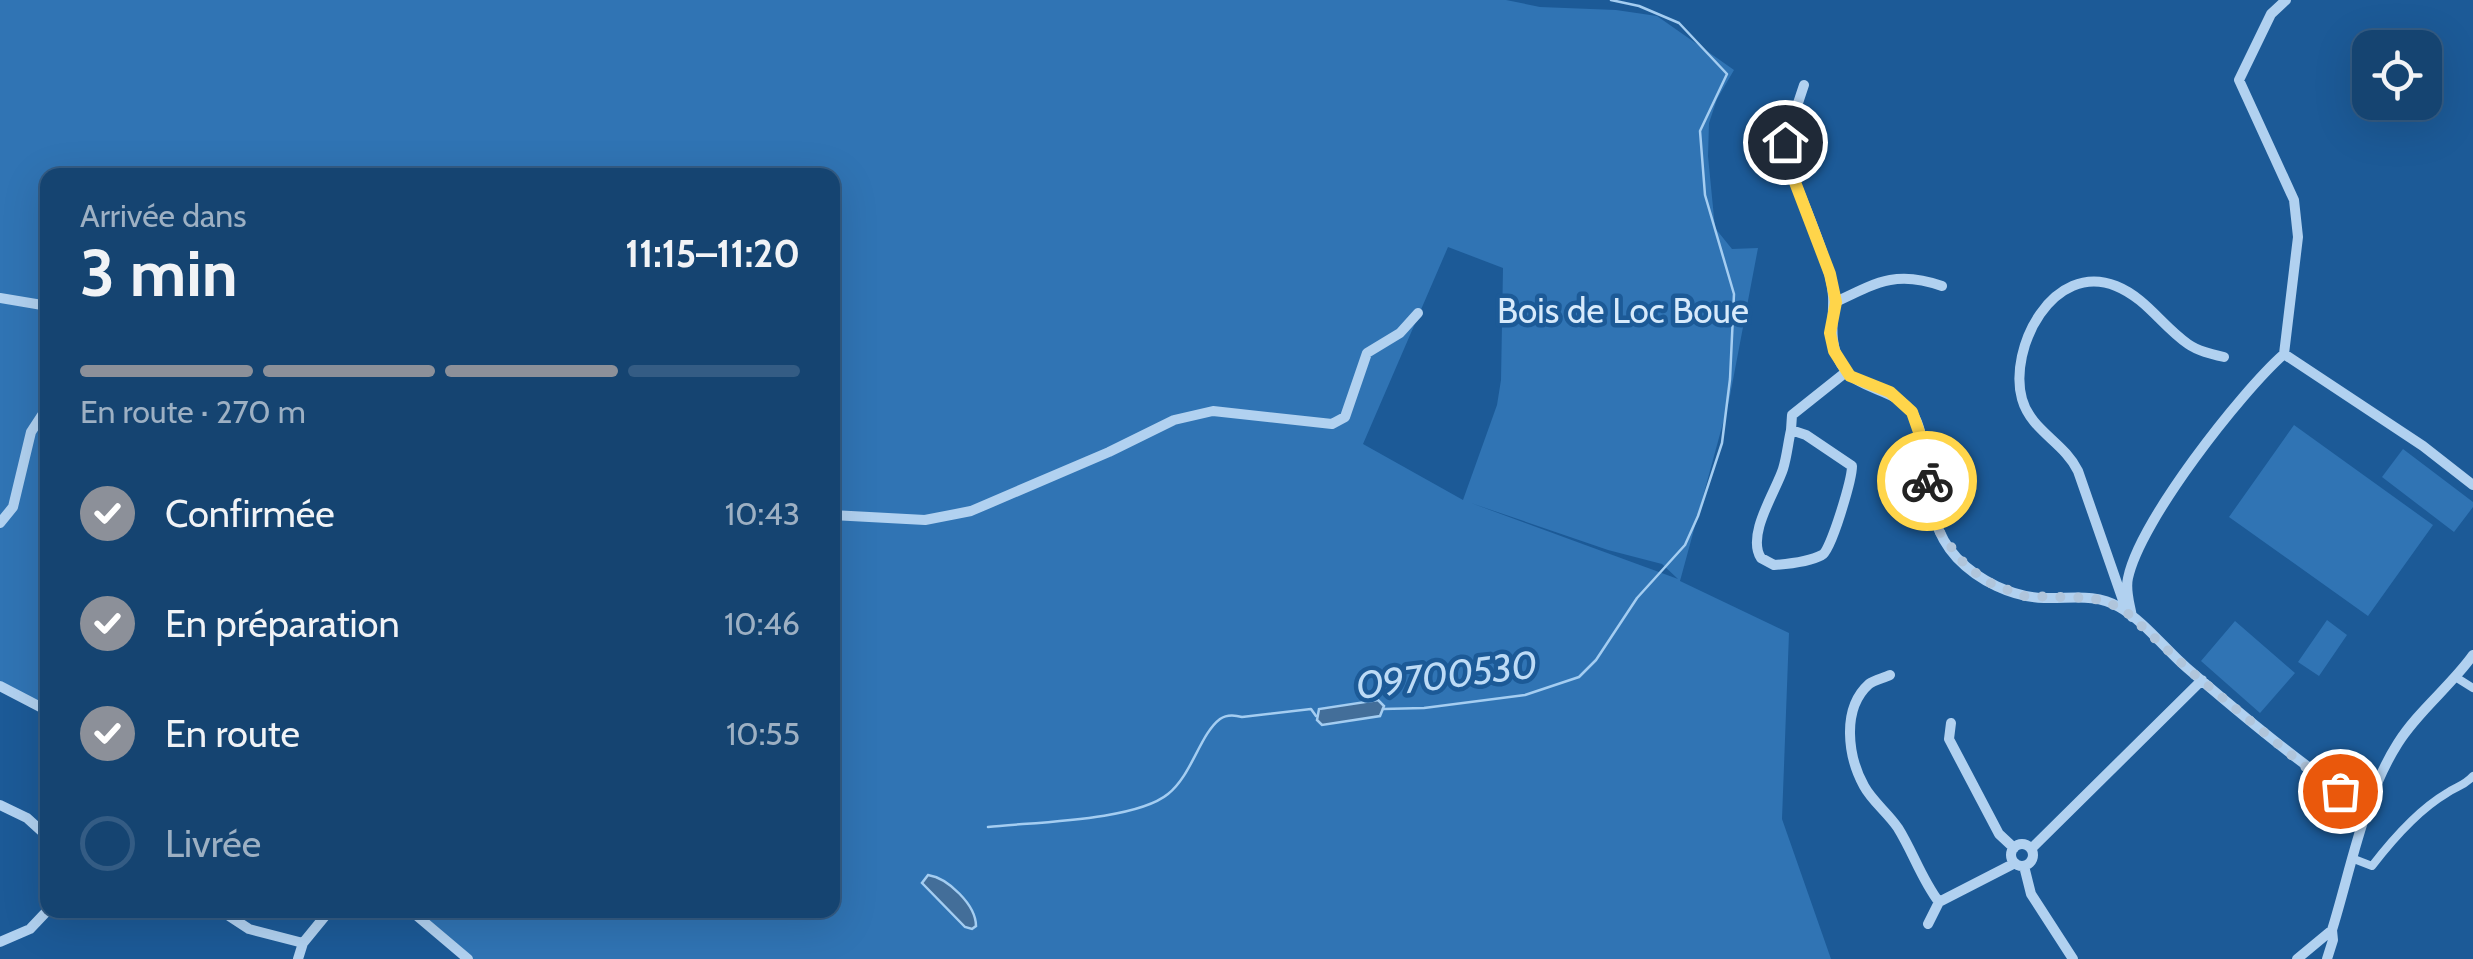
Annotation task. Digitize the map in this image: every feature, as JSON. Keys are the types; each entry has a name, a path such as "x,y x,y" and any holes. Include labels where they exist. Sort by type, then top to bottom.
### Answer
{"street":[{"path":"2132,618 2126,585 2154,520 2202,450 2264,372 2284,354 2298,237 2294,200 2240,80 2271,14 2286,0"},
{"path":"1804,85 1785,142 1785,156 1830,274 1836,302 1830,333 1834,351 1846,372 1899,398 1912,412 1919,432 1932,515 1945,543 1966,566 2013,593 2044,598 2092,598 2122,608 2314,774 2366,808"},
{"path":"1836,302 1890,280 1915,276 1942,286"},
{"path":"2132,618 2122,603 2078,471 2066,453 2031,421 2021,396 2020,368 2034,322 2050,298 2079,282 2111,284 2135,296 2192,347 2224,357"},
{"path":"0,298 40,305"},
{"path":"840,515 924,520 971,511 1174,420 1213,411 1332,424 1345,417 1367,353 1400,333 1418,314"},
{"path":"2284,354 2423,446 2473,485"},
{"path":"1791,430 1843,457 1852,466 1852,473 1827,552 1774,565 1761,558 1757,546 1768,496 1782,472 1792,415 1846,372"},
{"path":"0,523 13,507 31,432 40,418"},
{"path":"2327,959 2366,808 2398,742 2473,656"},
{"path":"1890,676 1870,683 1856,704 1850,758 1866,789 1896,825 1928,888 1940,902"},
{"path":"2456,678 2473,688"},
{"path":"2031,849 2202,680"},
{"path":"0,686 40,707"},
{"path":"1951,723 1949,739 1999,834 2014,848"},
{"path":"2354,859 2372,866 2400,834 2448,791 2464,787 2473,776"},
{"path":"0,806 28,818 40,830"},
{"path":"2014,848 2023,844 2031,849"},
{"path":"2014,848 2012,857 2020,864 2031,894 2073,959"},
{"path":"1928,924 1940,902 2032,859 2031,849"},
{"path":"0,942 30,929 40,918"},
{"path":"232,918 249,929 304,943"},
{"path":"298,959 304,943 324,918"},
{"path":"419,918 468,959"},
{"path":"2296,959 2332,930"}],"green space":[{"name":"Bois de Loc Boue","path":"0,0 1506,0 1540,7 1657,16 1734,70 1717,99 1709,123 1715,228 1732,249 1758,248 1729,401 1680,581 1789,633 1782,819 1831,959 467,959 419,918 840,918 840,168 40,168 40,707 0,686","holes":["1448,247 1503,268 1497,405 1463,500 1363,444","1471,503 1608,550 1662,564 1678,579"]},
{"path":"2294,425 2433,525 2368,616 2229,517"},
{"path":"2403,449 2473,502 2454,532 2382,477"},
{"path":"2327,620 2347,635 2319,676 2298,662"},
{"path":"2235,621 2295,673 2260,713 2201,661"}],"shaded area":[{"path":"1378,700 1384,706 1380,716 1322,725 1317,720 1319,709"},
{"path":"928,875 944,881 960,894 976,926 965,927 922,883"}],"waterway":[{"name":"O9700530","path":"1383,709 1424,708 1525,695 1579,677 1596,660 1637,598 1685,545 1722,443 1734,294 1705,195 1700,131 1727,74 1679,23 1639,6 1611,0"},
{"name":"O9700530","path":"988,827 1108,815 1153,803 1176,786 1207,734 1223,717 1311,709 1316,716"}],"way so far":[{"path":"1927,481 1938,530 1966,566 1992,584 2024,596 2092,598 2122,608 2188,669 2314,774 2340,791"}],"route":[{"path":"1785,142 1785,156 1830,274 1836,302 1830,333 1834,351 1850,376 1890,392 1912,412 1927,481"}]}
